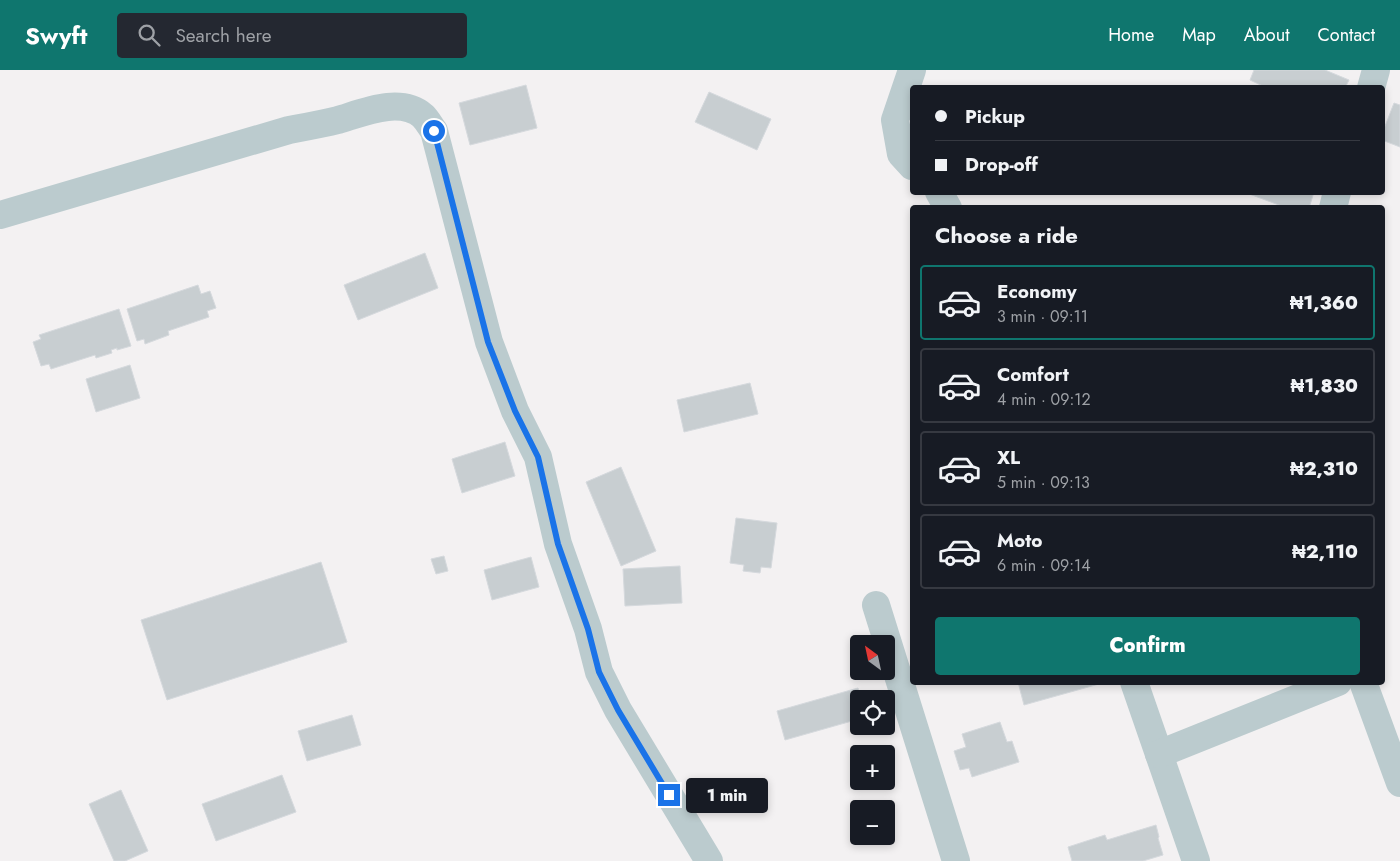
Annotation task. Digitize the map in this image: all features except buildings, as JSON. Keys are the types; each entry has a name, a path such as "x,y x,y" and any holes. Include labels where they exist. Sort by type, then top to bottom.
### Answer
{"street":[{"path":"910,164 901,154 895,120 912,70"},
{"path":"1372,85 1376,70"},
{"path":"0,214 289,130 337,120 360,112 385,107 407,108 422,115 434,131 488,342 515,411 538,457 558,544 588,629 599,672 618,710 709,861"},
{"path":"876,605 956,861"},
{"path":"1135,685 1196,861"},
{"path":"1159,754 1331,685"},
{"path":"1364,685 1400,783"}],"route":[{"path":"434,131 488,342 515,411 538,457 558,544 588,629 599,672 618,710 669,795"}]}
